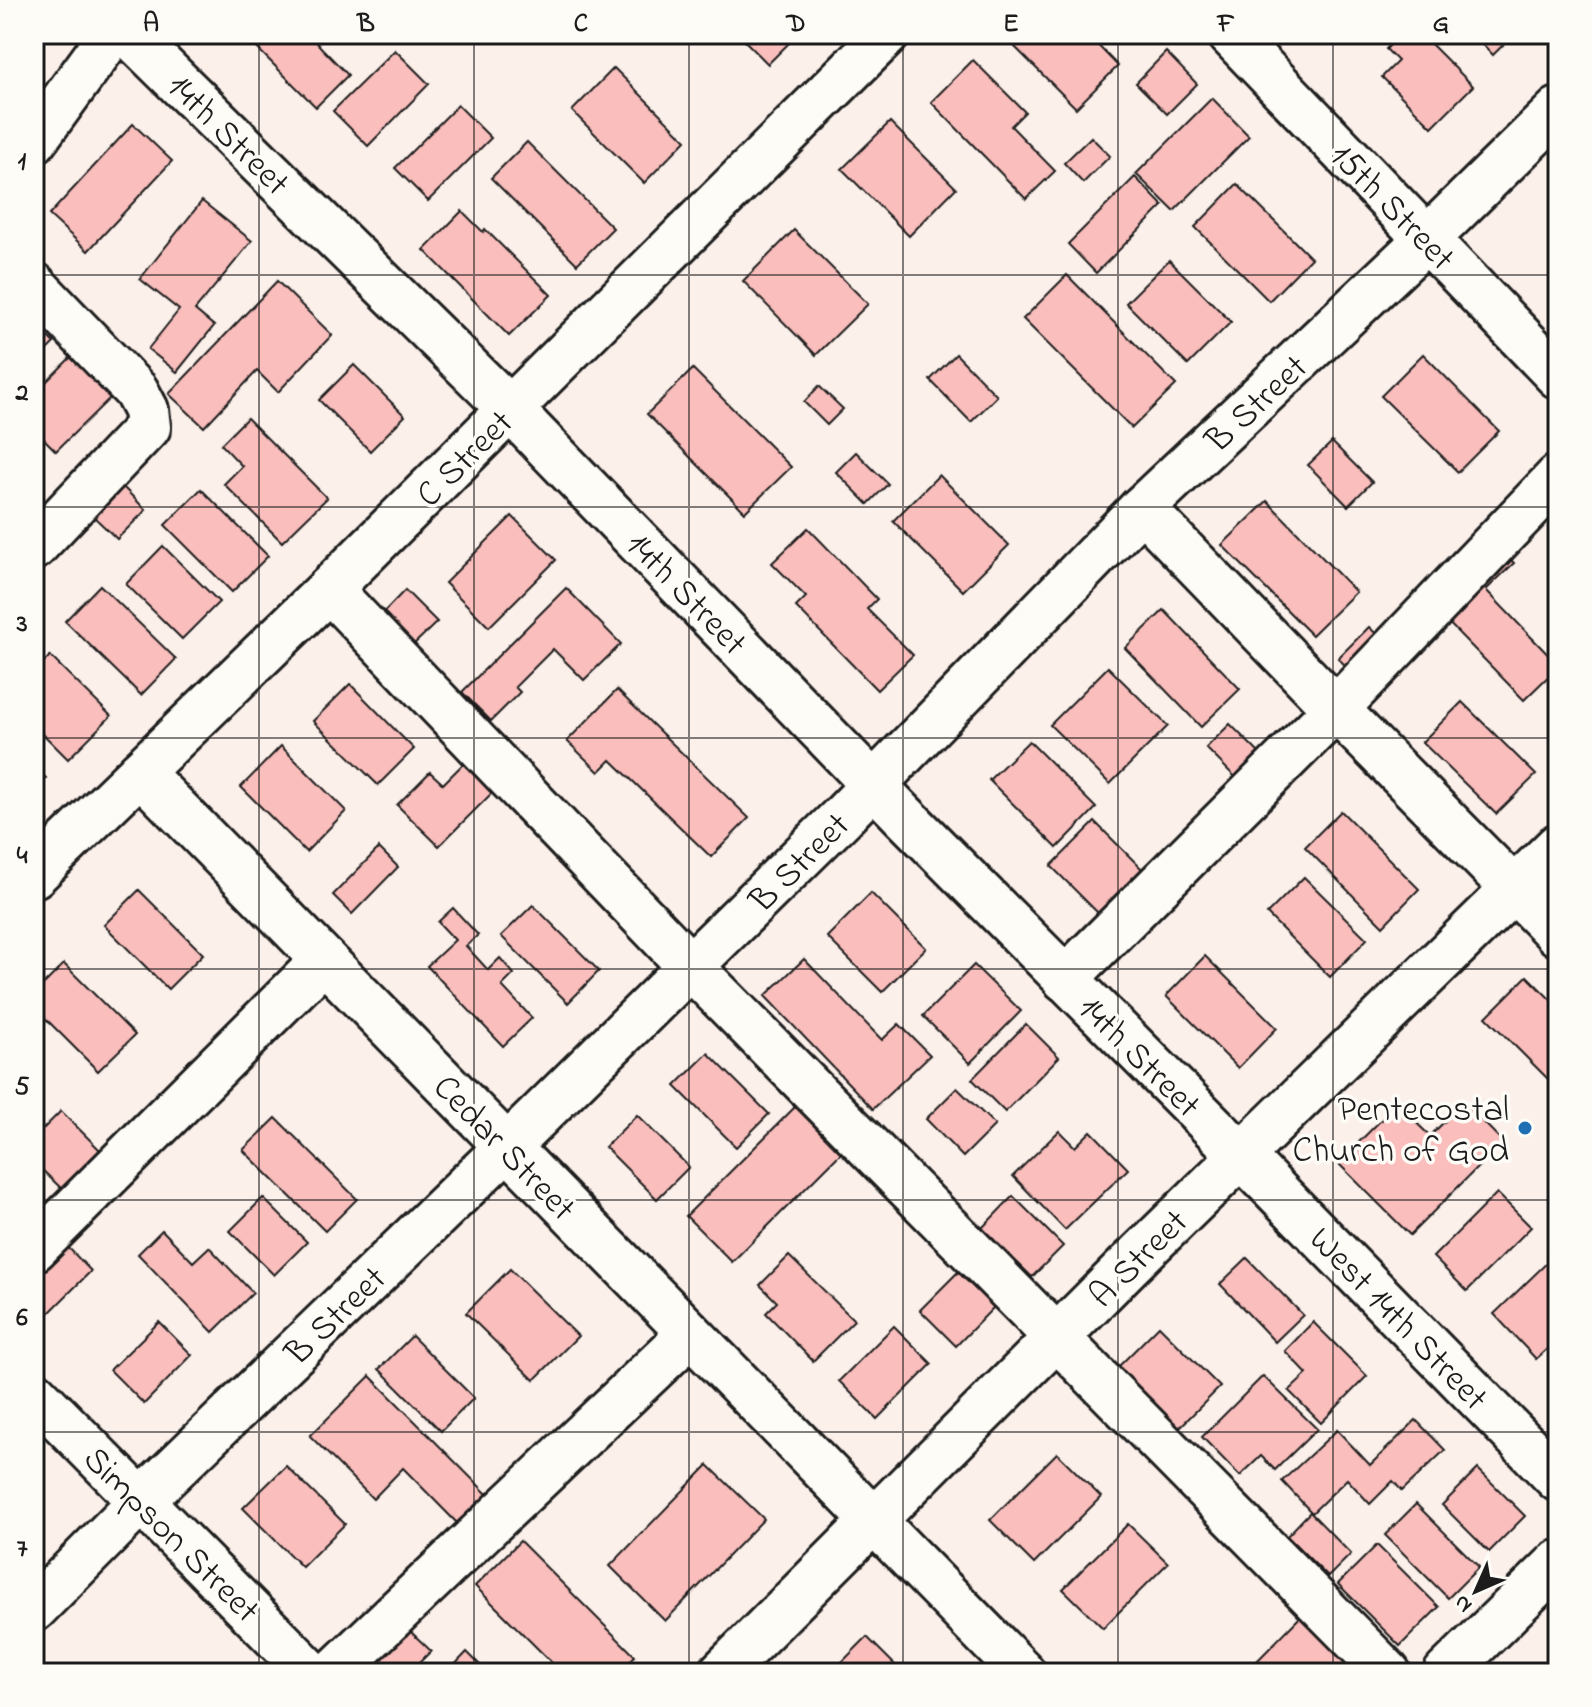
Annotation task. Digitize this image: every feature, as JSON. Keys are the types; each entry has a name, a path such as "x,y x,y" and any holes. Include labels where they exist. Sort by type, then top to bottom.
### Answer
{"street":[{"path":"34,141 112,34"},
{"name":"14th Street","path":"129,34 510,409 874,785 1241,1155"},
{"name":"C Street","path":"34,875 541,380 887,34"},
{"name":"15th Street","path":"1230,34 1558,376"},
{"name":"B Street","path":"34,1609 874,785 1142,508 1427,239 1558,110"},
{"path":"34,285 136,391 146,410 148,427 34,547"},
{"path":"1065,979 1336,709 1558,477"},
{"path":"1142,508 1558,934"},
{"path":"329,589 690,966 1388,1673"},
{"name":"Cedar Street","path":"140,772 1023,1673"},
{"name":"A Street","path":"721,1673 1241,1155 1558,846"},
{"path":"34,1249 324,960"},
{"name":"West 14th Street","path":"1241,1155 1558,1479"},
{"path":"333,1673 690,1334"},
{"name":"Simpson Street","path":"34,1393 311,1673"},
{"path":"1446,1673 1558,1563"}],"building":[{"path":"243,34 308,34 348,75 316,107"},
{"path":"738,34 798,34 768,64"},
{"path":"1002,34 1087,34 1118,66 1076,108"},
{"path":"1401,34 1421,34 1473,86 1432,127 1382,77 1398,61 1386,49"},
{"path":"1473,34 1514,34 1493,55"},
{"path":"395,50 429,84 368,146 333,111"},
{"path":"1166,52 1197,84 1167,114 1136,83"},
{"path":"973,60 1025,112 1011,126 1055,171 1026,199 931,102"},
{"path":"614,68 686,140 644,183 572,111"},
{"path":"1212,98 1249,136 1174,211 1136,174"},
{"path":"458,105 491,138 428,201 395,168"},
{"path":"890,122 956,188 909,236 842,169"},
{"path":"133,124 172,161 88,251 49,215"},
{"path":"1091,137 1110,156 1083,183 1064,163"},
{"path":"527,142 613,228 577,264 491,178"},
{"path":"1135,177 1163,206 1096,273 1068,244"},
{"path":"1237,184 1311,258 1269,301 1195,227"},
{"path":"202,201 252,241 195,310 214,326 177,372 148,349 179,310 140,279"},
{"path":"462,211 483,232 485,229 551,295 509,336 424,250"},
{"path":"794,230 868,304 816,355 743,281"},
{"path":"1169,260 1231,322 1188,365 1126,303"},
{"path":"1067,275 1176,385 1132,428 1023,319"},
{"path":"277,281 332,335 278,392 257,371 204,427 169,394"},
{"path":"34,324 54,343 34,363"},
{"path":"956,354 997,396 971,422 930,380"},
{"path":"1423,354 1499,431 1458,472 1381,396"},
{"path":"71,357 111,397 56,451 34,429 34,394"},
{"path":"354,365 405,416 370,451 319,400"},
{"path":"693,369 791,467 745,512 647,414"},
{"path":"819,386 843,409 827,425 804,402"},
{"path":"247,418 327,498 282,542 224,484 242,466 221,444"},
{"path":"1332,442 1372,482 1348,506 1308,465"},
{"path":"856,452 888,484 868,504 836,472"},
{"path":"939,475 1009,545 963,591 893,521"},
{"path":"122,486 146,510 117,539 92,515"},
{"path":"201,489 268,556 232,592 165,525"},
{"path":"1267,501 1356,592 1312,635 1222,545"},
{"path":"512,516 556,560 489,627 445,583"},
{"path":"808,528 877,599 867,609 913,655 877,690 796,607 806,597 772,563"},
{"path":"163,546 219,602 182,639 126,584"},
{"path":"1500,550 1514,563 1486,590 1558,665 1524,700 1437,611"},
{"path":"100,585 176,659 141,695 65,621"},
{"path":"566,588 621,644 584,680 553,649 515,687 520,692 491,721 462,692"},
{"path":"405,590 437,622 408,650 377,619"},
{"path":"1164,610 1240,689 1201,727 1125,648"},
{"path":"1369,627 1392,649 1360,681 1338,658"},
{"path":"50,656 111,716 68,759 34,725 34,672"},
{"path":"1108,667 1168,726 1110,784 1050,725"},
{"path":"350,684 414,749 378,785 313,721"},
{"path":"617,690 749,818 711,857 611,760 599,772 567,741"},
{"path":"1462,702 1536,775 1496,814 1422,742"},
{"path":"1230,724 1263,757 1239,781 1206,748"},
{"path":"1029,741 1096,808 1057,848 989,780"},
{"path":"281,746 346,811 306,852 241,787"},
{"path":"467,760 496,789 439,846 397,805 430,772 443,784"},
{"path":"34,766 46,778 34,789"},
{"path":"1341,811 1419,889 1383,926 1305,847"},
{"path":"1095,822 1150,877 1106,921 1051,866"},
{"path":"379,848 398,867 352,914 333,895"},
{"path":"1304,877 1367,939 1330,977 1267,914"},
{"path":"139,890 203,954 168,989 104,925"},
{"path":"871,893 926,948 882,992 827,937"},
{"path":"533,905 599,971 568,1003 501,936"},
{"path":"453,908 478,935 466,946 488,970 500,958 514,974 502,986 532,1018 503,1046 427,966 455,940 438,922"},
{"path":"1205,956 1277,1028 1238,1068 1166,996"},
{"path":"804,959 882,1040 899,1024 930,1055 873,1109 765,996"},
{"path":"64,964 135,1035 98,1071 34,1007 34,994"},
{"path":"974,965 1021,1011 970,1063 923,1016"},
{"path":"1527,976 1558,1007 1558,1083 1555,1086 1486,1017"},
{"path":"1026,1024 1059,1057 1005,1112 972,1079"},
{"path":"708,1053 769,1114 736,1147 675,1086"},
{"path":"957,1088 995,1125 963,1157 926,1119"},
{"path":"1464,1102 1503,1142 1410,1235 1338,1163 1397,1104 1430,1136"},
{"path":"796,1106 842,1152 732,1262 686,1216"},
{"path":"61,1111 106,1156 67,1194 34,1162 34,1138"},
{"path":"637,1115 689,1167 657,1199 605,1147"},
{"path":"276,1118 357,1199 325,1231 243,1150"},
{"path":"1059,1131 1075,1147 1091,1131 1128,1169 1065,1230 1013,1176"},
{"path":"1497,1193 1531,1227 1467,1291 1433,1257"},
{"path":"1013,1196 1063,1246 1032,1277 982,1228"},
{"path":"263,1198 307,1242 274,1275 230,1231"},
{"path":"162,1230 193,1262 209,1247 253,1293 213,1332 138,1254"},
{"path":"1558,1236 1558,1339 1536,1359 1494,1314 1555,1255 1547,1247"},
{"path":"61,1240 91,1271 37,1325 34,1322 34,1267"},
{"path":"789,1256 854,1320 813,1361 766,1313 777,1302 760,1285"},
{"path":"1247,1258 1303,1315 1275,1342 1220,1284"},
{"path":"510,1269 578,1336 534,1380 466,1313"},
{"path":"958,1272 994,1307 956,1346 920,1310"},
{"path":"159,1322 192,1355 144,1404 110,1370"},
{"path":"1313,1322 1367,1376 1321,1423 1289,1391 1307,1374 1285,1351"},
{"path":"894,1326 932,1364 877,1419 839,1381"},
{"path":"1159,1326 1220,1387 1179,1428 1118,1367"},
{"path":"412,1336 474,1398 441,1431 379,1369"},
{"path":"370,1376 490,1497 460,1526 403,1468 373,1499 310,1436"},
{"path":"1263,1376 1317,1429 1275,1470 1261,1456 1240,1476 1202,1437"},
{"path":"1416,1420 1445,1450 1402,1491 1393,1481 1370,1504 1347,1479 1312,1513 1282,1481 1337,1430 1370,1465"},
{"path":"1057,1453 1101,1497 1034,1564 990,1520"},
{"path":"708,1465 764,1519 665,1621 610,1566"},
{"path":"286,1466 345,1524 302,1567 243,1508"},
{"path":"1478,1469 1525,1516 1489,1552 1442,1505"},
{"path":"1416,1504 1479,1567 1448,1598 1385,1535"},
{"path":"1310,1512 1351,1554 1328,1577 1287,1536"},
{"path":"1128,1524 1168,1563 1103,1628 1063,1589"},
{"path":"520,1541 635,1656 617,1673 562,1673 475,1586"},
{"path":"1377,1545 1439,1607 1400,1646 1338,1584"},
{"path":"1307,1610 1370,1673 1265,1673 1255,1663"},
{"path":"410,1631 431,1651 409,1673 385,1673 376,1664"},
{"path":"867,1637 903,1673 831,1673"},
{"path":"467,1652 488,1673 447,1673"}],"place":[{"name":"Pentecostal Church of God","path":"1525,1128"}]}
